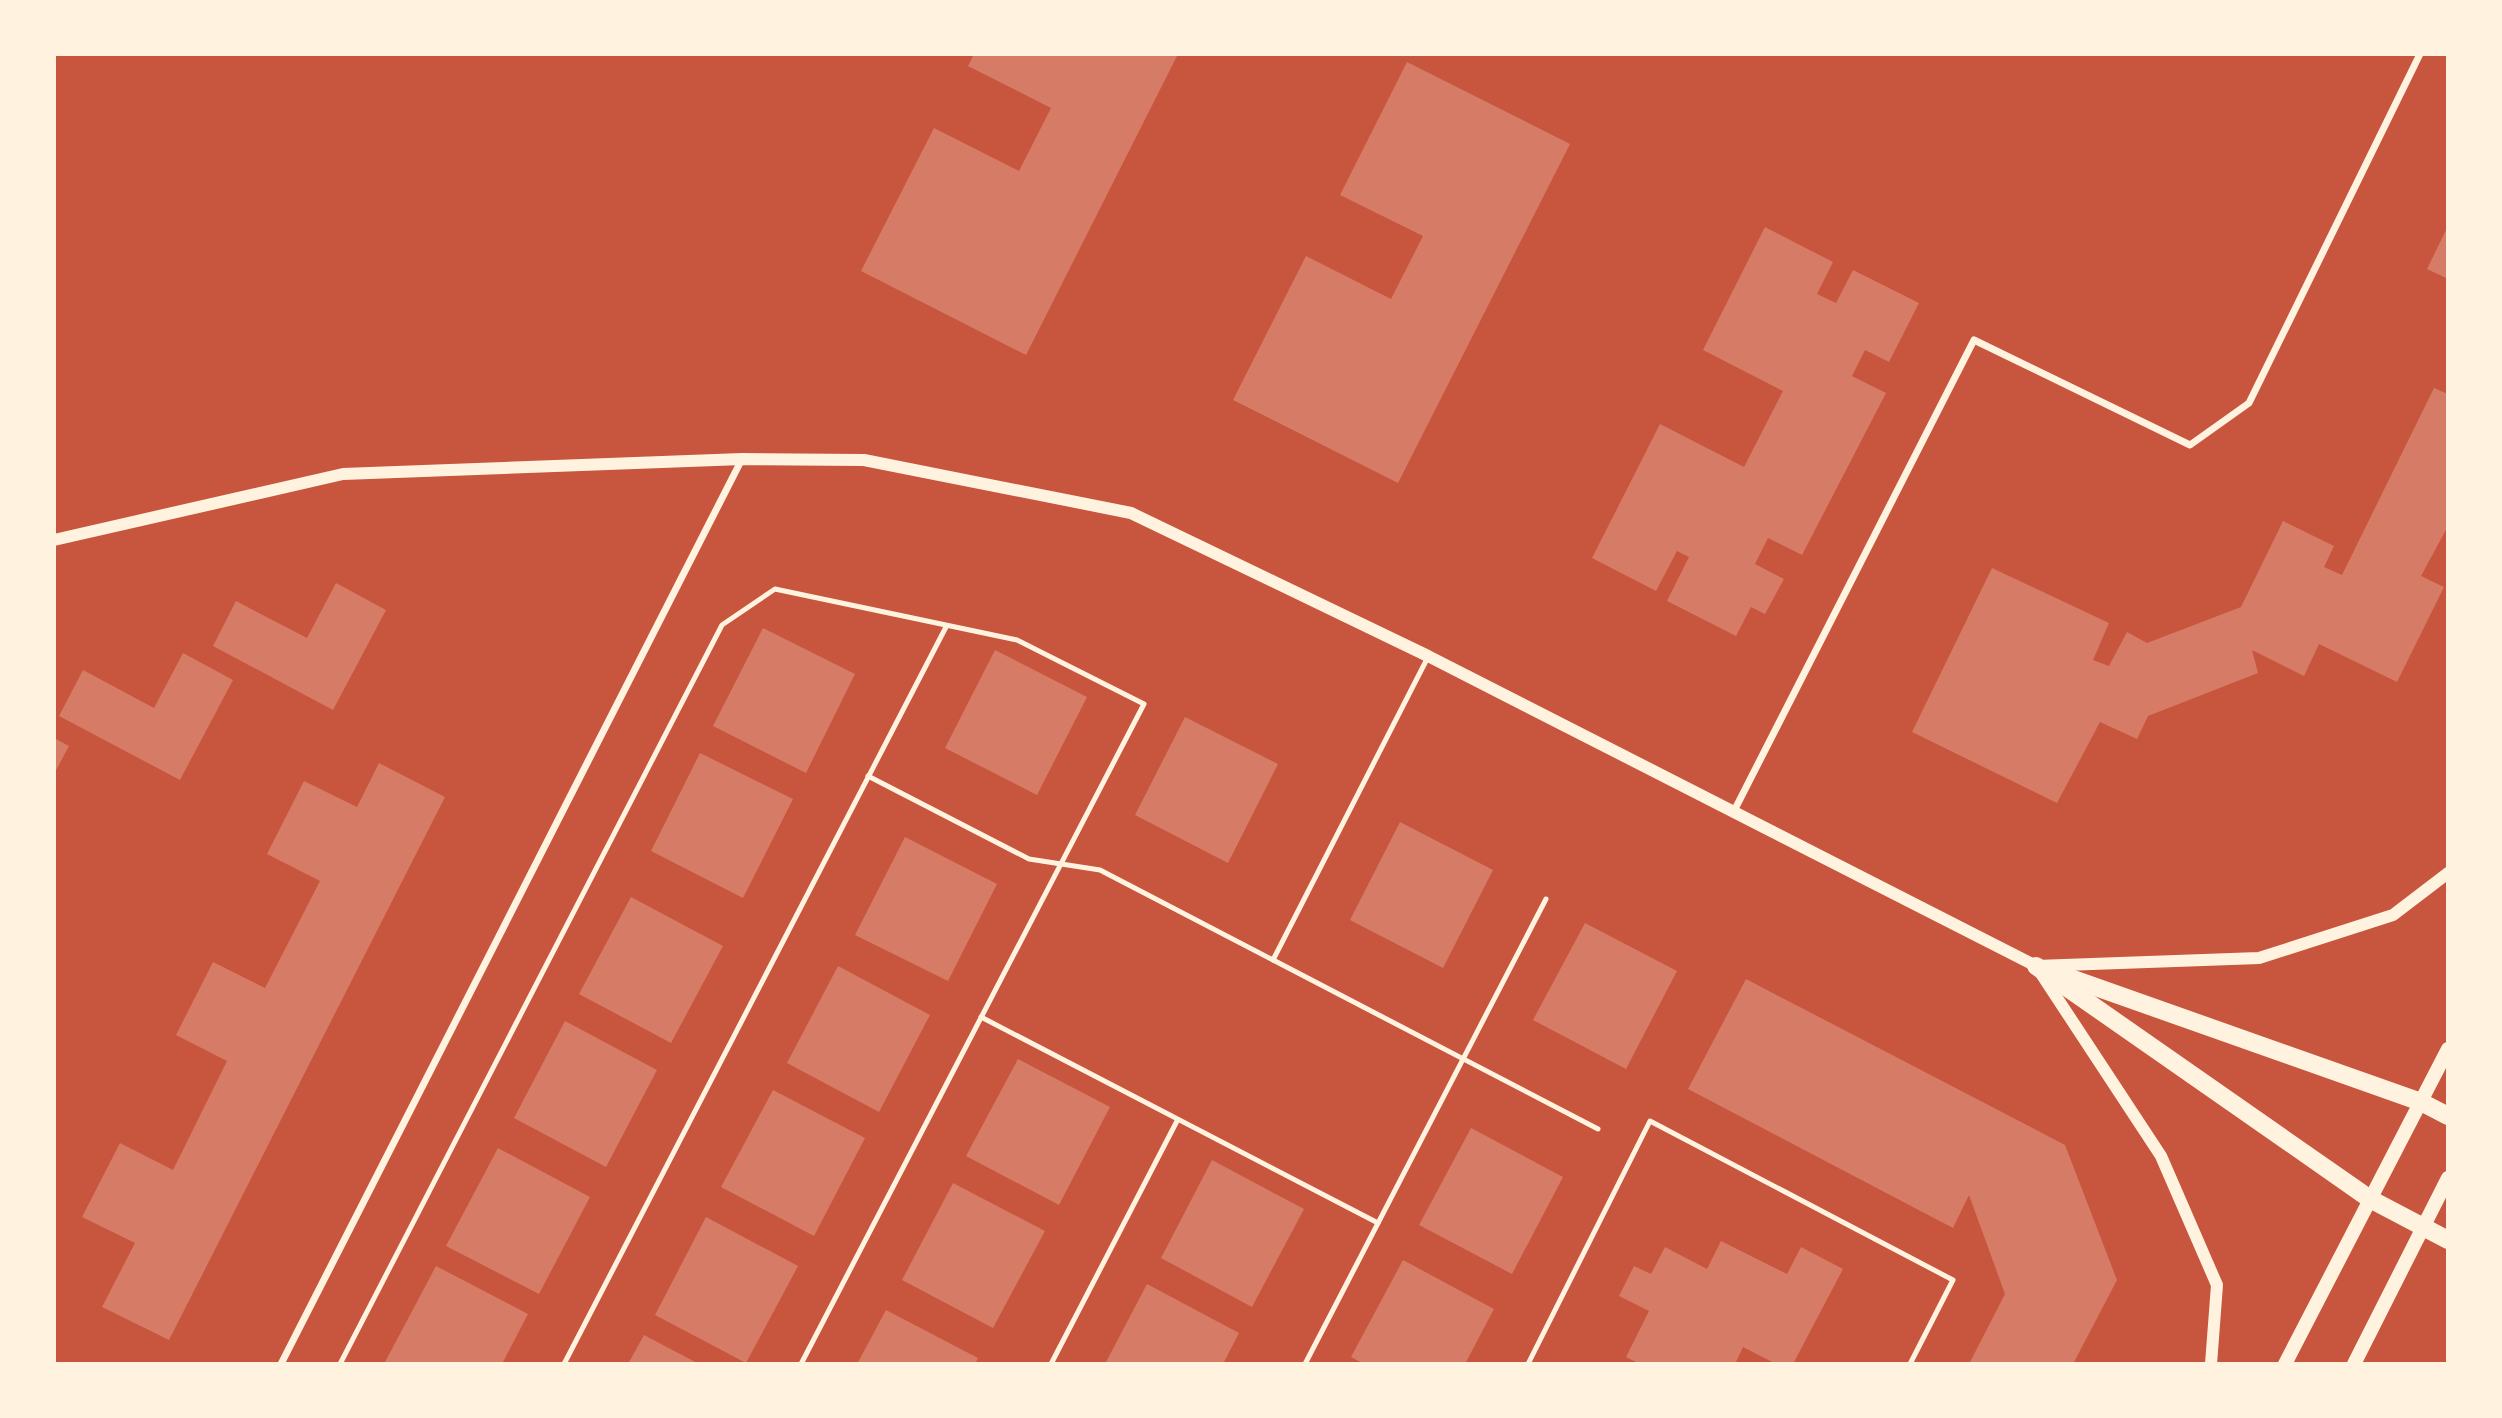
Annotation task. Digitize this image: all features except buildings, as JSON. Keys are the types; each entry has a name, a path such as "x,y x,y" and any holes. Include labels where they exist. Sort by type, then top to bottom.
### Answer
{"main road":[{"path":"2036,966 2421,1102 2448,1116"},
{"path":"2036,966 2370,1199 2448,1240"},
{"path":"2285,1364 2448,1049"},
{"path":"2354,1364 2448,1178"}],"street":[{"path":"1733,813 1975,340 2190,445 2249,403 2420,54"},
{"path":"281,1364 742,459"},
{"path":"54,540 343,474 742,459 864,460 1132,513 1428,656 2036,966 2259,958 2393,915 2448,873"},
{"path":"2036,966 2161,1156 2217,1285 2211,1364"}],"lane":[{"path":"340,1364 722,625 775,589 1017,640 1144,704 801,1364"},
{"path":"564,1364 946,627"},
{"path":"1273,960 1428,656"},
{"path":"868,776 1029,859 1100,870 1598,1129"},
{"path":"1305,1364 1546,899"},
{"path":"981,1017 1378,1223"},
{"path":"1051,1364 1177,1121"},
{"path":"1528,1364 1650,1121 1953,1280 1910,1364"}]}
